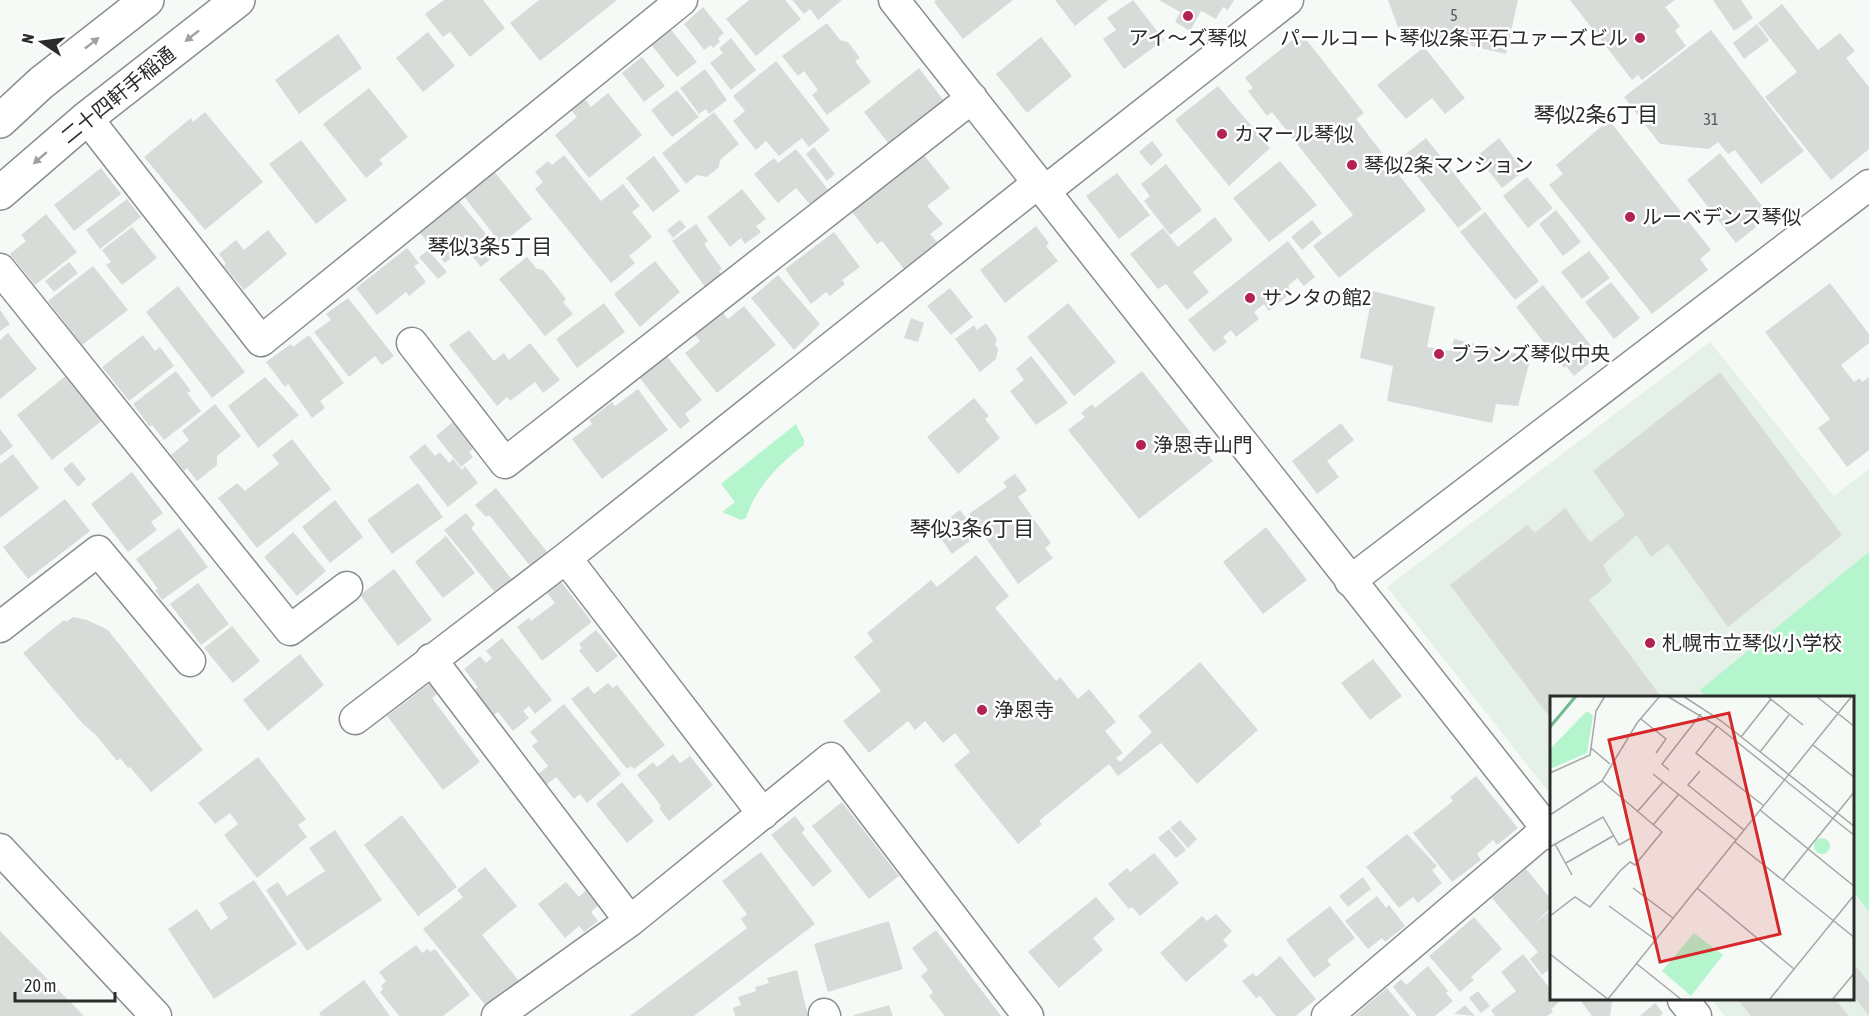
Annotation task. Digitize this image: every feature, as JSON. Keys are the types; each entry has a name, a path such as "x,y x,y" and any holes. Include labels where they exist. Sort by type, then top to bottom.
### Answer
{"street":[{"path":"0,121 41,83 147,0"},
{"name":"二十四軒手稲通","path":"0,193 87,118 238,0"},
{"path":"87,118 261,341 682,0"},
{"path":"894,0 1549,831 1327,1016"},
{"path":"355,719 566,558 1042,187 1288,0"},
{"path":"412,343 506,464 972,98"},
{"path":"1350,581 1869,185"},
{"path":"0,269 290,630 346,587"},
{"path":"0,627 98,550 190,661"},
{"path":"566,558 763,814"},
{"path":"431,659 630,921"},
{"path":"497,1016 630,921 831,758 1028,1016"},
{"path":"0,849 156,1016"}],"shaded area":[{"name":"札幌市立琴似小学校","path":"1710,342 1834,496 1869,469 1869,1016 1725,1016 1713,1001 1854,1001 1854,696 1550,696 1550,794 1387,587"}],"green space":[{"path":"796,424 804,445 769,477 756,496 746,518 741,520 722,512 735,502 721,484"},
{"path":"1869,552 1869,912 1854,891 1854,696 1704,696 1700,690"}],"building":[{"path":"444,0 483,0 505,28 470,57 450,32 443,37 425,14"},
{"path":"539,0 617,0 540,61 510,23"},
{"path":"749,0 785,0 801,19 756,56 726,19"},
{"path":"792,0 842,0 818,20 810,9 804,14"},
{"path":"936,0 1013,0 963,39 934,2"},
{"path":"1055,0 1108,0 1075,26"},
{"path":"1133,0 1164,40 1124,69 1103,39 1116,30 1107,18"},
{"name":"アイ～ズ琴似","path":"1159,0 1234,0 1228,10 1223,7 1216,19 1201,11 1190,31 1175,22 1180,12"},
{"path":"1388,0 1518,0 1506,54 1399,30"},
{"name":"パールコート琴似2条平石ユァーズビル","path":"1570,0 1675,0 1665,7 1680,26 1675,31 1686,46 1642,80 1638,75 1632,80"},
{"path":"1713,0 1741,0 1753,18 1734,31"},
{"path":"1782,4 1818,50 1840,33 1855,51 1846,58 1869,87 1869,149 1831,180 1765,97 1797,72 1758,23"},
{"path":"703,7 724,33 718,38 720,42 713,48 711,45 704,50 684,24"},
{"path":"827,23 840,40 848,42 860,58 855,61 871,82 827,115 812,95 818,90 804,71 798,76 782,56"},
{"path":"1757,24 1769,40 1744,59 1733,43"},
{"path":"668,26 697,62 677,77 649,42"},
{"path":"1711,30 1804,151 1761,184 1735,150 1728,154 1718,142 1709,149 1660,144 1624,97"},
{"path":"428,32 455,66 423,92 396,58"},
{"name":"琴似2条マンション","path":"1301,33 1364,113 1356,119 1426,210 1339,278 1313,246 1353,215 1272,112 1267,116 1248,91 1253,88 1245,78"},
{"path":"338,34 362,68 299,114 275,80"},
{"path":"1041,37 1072,76 1027,113 996,74"},
{"path":"731,38 756,70 731,90 710,63 723,53 719,48"},
{"path":"1424,47 1465,98 1445,114 1432,98 1406,119 1377,85"},
{"path":"642,57 665,86 644,102 622,73"},
{"path":"776,61 830,130 809,147 802,138 779,156 766,141 756,150 733,121 745,111 733,96"},
{"path":"919,68 944,101 906,131 906,138 892,148 864,112"},
{"path":"705,69 727,100 709,114 706,109 699,114 680,88"},
{"name":"カマール琴似","path":"1218,86 1270,148 1229,186 1175,120"},
{"path":"369,88 408,137 379,160 383,164 366,178 323,124"},
{"path":"677,90 699,117 672,137 651,110"},
{"path":"608,93 642,135 589,178 555,135 577,117 570,109 584,98 591,107"},
{"path":"205,112 263,182 205,230 144,157 191,118 193,122"},
{"path":"714,112 739,144 720,160 719,167 707,177 697,175 686,184 662,153"},
{"name":"ルーベデンス琴似","path":"1609,120 1711,250 1700,259 1708,270 1652,314 1549,185 1563,174 1556,165"},
{"path":"1426,138 1482,209 1458,228 1402,157"},
{"path":"1499,138 1524,171 1502,188 1477,156"},
{"path":"301,140 347,200 316,224 269,164"},
{"path":"1152,141 1163,155 1151,166 1139,152"},
{"path":"814,147 835,174 827,181 806,154"},
{"path":"796,149 830,192 812,207 796,188 778,203 754,174 774,158 778,163"},
{"path":"1720,153 1770,216 1736,243 1687,180"},
{"path":"564,155 601,201 623,184 640,206 632,212 652,237 629,256 635,263 611,283 535,189 543,182 535,172 548,161 552,165"},
{"path":"924,155 950,188 927,206 943,224 930,234 937,242 904,269 882,241 877,244 852,212"},
{"path":"654,156 680,191 653,212 626,178"},
{"path":"1280,161 1317,205 1269,242 1233,198"},
{"path":"1166,164 1202,210 1170,235 1144,201 1150,196 1141,184"},
{"path":"101,168 121,194 74,231 54,205"},
{"path":"493,170 532,219 501,244 462,194"},
{"path":"1117,173 1150,215 1119,239 1086,196"},
{"path":"1527,177 1553,208 1528,228 1503,196"},
{"path":"742,189 766,219 756,226 761,232 745,244 741,238 730,247 707,217"},
{"path":"127,199 141,217 100,249 86,230"},
{"path":"459,201 500,251 481,267 465,247 445,263 420,233"},
{"path":"1556,210 1581,242 1563,256 1539,224"},
{"path":"1485,212 1539,281 1515,300 1460,232"},
{"path":"46,214 77,252 35,285 10,254 26,241 21,235"},
{"path":"1215,217 1233,240 1193,272 1209,292 1187,310 1166,284 1158,289 1130,254 1163,228 1178,247"},
{"path":"680,220 686,227 673,238 667,230"},
{"path":"1312,220 1322,233 1302,250 1291,237"},
{"path":"696,224 708,241 704,244 722,269 719,271 725,279 708,291 672,241"},
{"path":"1036,226 1049,243 1046,246 1058,261 1005,303 980,270"},
{"path":"132,227 157,258 122,285 106,265 111,262 102,250"},
{"path":"268,230 287,254 244,290 224,266 226,264 219,254 236,240 244,250"},
{"path":"834,232 860,267 842,280 845,284 830,296 826,292 811,304 785,269"},
{"name":"サンタの館2","path":"1288,241 1315,277 1304,286 1297,278 1288,286 1292,292 1269,311 1264,304 1254,312 1259,319 1236,337 1231,330 1223,337 1227,342 1214,352 1188,320"},
{"path":"407,248 419,263 414,266 426,282 409,296 406,292 377,315 356,288"},
{"path":"428,250 447,272 438,279 419,257"},
{"path":"1589,251 1610,278 1582,299 1561,272"},
{"path":"527,257 537,269 543,270 566,299 563,302 573,314 545,336 499,279"},
{"path":"655,261 680,292 640,327 614,294"},
{"path":"69,262 78,273 54,292 45,281"},
{"path":"93,266 128,310 82,345 48,301"},
{"path":"778,275 820,324 794,350 751,298"},
{"path":"1611,282 1640,318 1614,339 1585,302"},
{"path":"1830,283 1869,334 1869,343 1841,365 1854,382 1860,378 1862,382 1869,377 1869,450 1847,467 1818,428 1830,419 1765,332"},
{"path":"1543,285 1597,353 1589,359 1591,362 1574,376 1566,366 1564,368 1516,307"},
{"path":"178,286 245,372 212,398 146,312"},
{"path":"950,288 973,317 951,335 927,306"},
{"name":"ブランズ琴似中央","path":"1373,291 1435,307 1427,347 1450,351 1454,339 1531,357 1518,406 1496,404 1492,423 1387,401 1393,366 1360,358"},
{"path":"348,298 394,356 382,365 375,356 349,377 314,332 331,320 326,314"},
{"path":"604,303 625,332 577,368 556,339"},
{"path":"1068,303 1116,362 1074,396 1027,337"},
{"path":"744,306 776,345 717,393 685,353 700,341 695,335 723,313 728,319"},
{"path":"0,310 10,324 0,331"},
{"path":"911,318 924,323 918,342 904,338"},
{"path":"986,323 997,339 995,345 998,349 996,359 980,372 955,339 974,325 977,330"},
{"path":"469,330 494,361 504,353 509,360 530,343 560,380 543,393 535,382 510,401 507,397 497,406 449,345"},
{"path":"8,333 37,369 0,399 0,340"},
{"path":"143,335 155,351 160,347 174,366 129,401 102,367"},
{"path":"309,335 344,383 320,401 325,408 312,418 288,384 285,387 266,362 291,344 293,347"},
{"path":"665,354 702,400 685,414 690,421 680,429 638,376"},
{"path":"1031,356 1068,403 1036,425 1010,391 1024,380 1016,369"},
{"path":"176,371 191,391 187,393 201,411 164,440 152,425 150,427 133,404"},
{"name":"浄恩寺山門","path":"1142,371 1213,461 1139,519 1068,430 1085,417 1081,413 1092,404 1095,408"},
{"path":"1720,372 1842,535 1728,627 1668,544 1651,557 1637,535 1603,565 1612,581 1589,600 1661,696 1550,696 1550,718 1450,585 1527,525 1535,533 1565,508 1590,542 1625,515 1593,471"},
{"path":"67,375 103,420 52,460 17,415"},
{"path":"265,377 299,415 258,448 228,406"},
{"path":"638,389 668,430 602,479 572,439 592,424 589,420 612,402 615,406"},
{"path":"974,398 989,416 985,419 1000,438 958,474 927,437"},
{"path":"215,404 241,436 217,456 217,465 197,481 187,468 184,471 171,455 189,440 182,431"},
{"path":"461,415 482,441 469,452 473,457 461,467 436,436"},
{"path":"1341,423 1354,440 1327,461 1339,477 1317,494 1292,461"},
{"path":"0,429 13,446 0,456"},
{"path":"292,439 331,489 257,548 218,498 237,483 245,491 279,464 272,455"},
{"path":"425,444 435,456 440,452 449,463 453,459 462,470 465,466 478,483 448,507 409,457"},
{"path":"13,454 39,488 0,518 0,464"},
{"path":"72,462 86,479 78,487 63,469"},
{"path":"132,472 163,513 151,522 157,530 128,552 91,504"},
{"path":"1015,474 1027,490 1018,497 1051,543 1045,548 1053,558 1018,584 969,514 1007,487 1003,482"},
{"path":"418,483 443,517 392,554 367,520"},
{"path":"496,488 548,553 531,567 489,515 486,517 475,505"},
{"path":"65,499 90,531 28,579 3,547"},
{"path":"335,500 363,537 330,563 302,527"},
{"path":"960,510 978,535 952,554 934,529"},
{"path":"466,513 475,524 471,528 514,582 497,595 444,530"},
{"path":"1266,527 1307,580 1263,614 1223,562"},
{"path":"179,528 208,567 162,600 155,590 158,589 136,559"},
{"path":"293,532 326,571 297,596 264,557"},
{"path":"446,536 475,573 443,598 415,562"},
{"name":"浄恩寺","path":"976,555 1009,596 995,608 1056,681 1060,677 1078,699 1089,689 1116,722 1105,731 1123,753 1116,758 1120,762 1152,732 1138,716 1200,662 1258,730 1197,784 1161,743 1118,776 1109,764 1039,821 1042,824 1018,844 954,765 970,752 955,733 943,743 925,721 915,730 908,721 869,753 843,721 881,691 854,657 873,641 867,633 931,580 937,587"},
{"path":"394,569 432,620 398,646 360,595"},
{"path":"559,579 592,622 542,661 517,627 529,618 531,621 555,603 545,590"},
{"path":"198,583 229,624 201,645 170,604"},
{"path":"73,617 87,620 108,630 203,750 151,792 130,767 128,768 120,758 117,761 23,653 64,620 66,622"},
{"path":"232,626 260,661 233,683 204,648"},
{"path":"596,630 618,656 597,673 579,651 582,648 579,644"},
{"path":"502,638 552,700 535,714 529,706 523,711 529,718 513,731 498,712 491,717 472,693 478,687 464,669 480,656 486,663 492,658 486,651"},
{"path":"300,654 324,685 268,731 243,700"},
{"path":"1373,659 1402,696 1370,720 1341,683"},
{"path":"433,681 441,691 432,698 480,762 443,790 387,716"},
{"path":"608,683 613,688 617,685 665,745 634,769 631,766 627,769 571,699 588,686 594,694"},
{"path":"564,704 621,774 587,803 580,794 574,799 556,777 546,785 537,775 548,766 532,746 538,741 530,732"},
{"path":"673,754 680,763 690,756 713,785 669,821 659,808 661,806 637,775 653,762 657,767"},
{"path":"258,757 306,819 298,825 307,837 257,878 224,835 238,824 230,813 215,824 198,803"},
{"path":"1476,776 1518,828 1497,845 1493,840 1477,854 1481,860 1452,882 1413,833 1453,801 1450,797"},
{"path":"622,782 654,821 627,843 596,804"},
{"path":"842,802 899,876 869,899 812,826"},
{"path":"402,815 457,887 418,916 364,845"},
{"path":"795,816 805,829 802,833 832,871 813,887 771,835"},
{"path":"1180,820 1197,839 1188,848 1170,828"},
{"path":"1169,829 1186,850 1176,858 1158,838"},
{"path":"335,830 382,900 307,951 266,890 278,882 287,896 325,871 309,848"},
{"path":"1407,834 1437,866 1432,870 1442,883 1418,903 1413,897 1399,908 1366,867"},
{"path":"761,852 815,924 694,1016 630,1016 747,928 741,919 747,914 722,881"},
{"path":"1154,853 1179,883 1140,916 1132,907 1129,909 1108,884 1127,868 1130,872"},
{"path":"485,867 517,906 482,935 519,981 487,1007 423,929 463,897 457,890"},
{"path":"1526,869 1550,898 1550,909 1532,925 1550,911 1550,969 1542,975 1530,959 1538,952 1492,898"},
{"path":"1363,877 1371,889 1348,907 1339,896"},
{"path":"254,880 297,944 214,999 168,929 197,909 211,930 228,918 219,903"},
{"path":"566,882 579,897 586,890 598,906 591,912 598,921 584,932 579,926 565,938 538,904"},
{"path":"1377,896 1386,908 1389,905 1405,926 1385,942 1382,938 1368,949 1345,921"},
{"path":"1096,897 1115,919 1093,938 1103,950 1059,988 1028,952"},
{"path":"1330,906 1355,938 1327,960 1331,965 1314,978 1286,940"},
{"path":"1216,914 1232,931 1223,940 1228,946 1186,982 1160,953 1202,916 1207,921"},
{"path":"1474,917 1502,949 1471,977 1474,980 1460,992 1429,956"},
{"path":"889,921 903,969 828,992 814,944"},
{"path":"936,930 1001,1016 945,1016 929,996 933,992 921,976 928,970 912,948"},
{"path":"0,931 84,1016 0,1016"},
{"path":"416,945 422,953 428,949 430,952 435,949 470,995 443,1016 399,1016 380,992 383,989 381,986 386,981 379,972"},
{"path":"1523,954 1550,989 1550,1001 1560,1001 1551,1009 1553,1012 1547,1016 1495,1016 1491,1010 1516,991 1501,972"},
{"path":"1280,956 1316,999 1296,1016 1276,1016 1260,996 1256,998 1242,981 1253,973 1256,977"},
{"path":"1428,966 1453,1001 1435,1016 1417,1016 1393,987 1401,979 1406,985"},
{"path":"1857,967 1869,983 1869,1016 1854,997 1854,969"},
{"path":"797,970 808,1016 735,1016 733,1008 741,1005 738,997 756,991 755,987 769,983 767,978"},
{"path":"364,980 390,1016 321,1016 319,1013"},
{"path":"1387,988 1410,1016 1354,1016"},
{"path":"1478,991 1490,1006 1481,1013 1469,998"},
{"path":"1581,1001 1614,1001 1610,1016 1592,1016"},
{"path":"1739,1001 1837,1001 1849,1016 1751,1016"},
{"path":"1655,1003 1663,1013 1660,1016 1640,1016"},
{"path":"889,1005 893,1016 854,1016 854,1015"},
{"path":"1465,1005 1475,1016 1454,1014"}],"place":[{"name":"アイ～ズ琴似","path":"1188,16"},
{"name":"パールコート琴似2条平石ユァーズビル","path":"1640,38"},
{"name":"カマール琴似","path":"1222,134"},
{"name":"琴似2条マンション","path":"1352,165"},
{"name":"ルーベデンス琴似","path":"1630,217"},
{"name":"サンタの館2","path":"1250,298"},
{"name":"ブランズ琴似中央","path":"1439,354"},
{"name":"浄恩寺山門","path":"1141,445"},
{"name":"札幌市立琴似小学校","path":"1650,643"},
{"name":"浄恩寺","path":"982,710"}],"district":[{"name":"琴似2条6丁目","path":"1596,115"},
{"name":"琴似3条5丁目","path":"490,247"},
{"name":"琴似3条6丁目","path":"972,529"}]}
